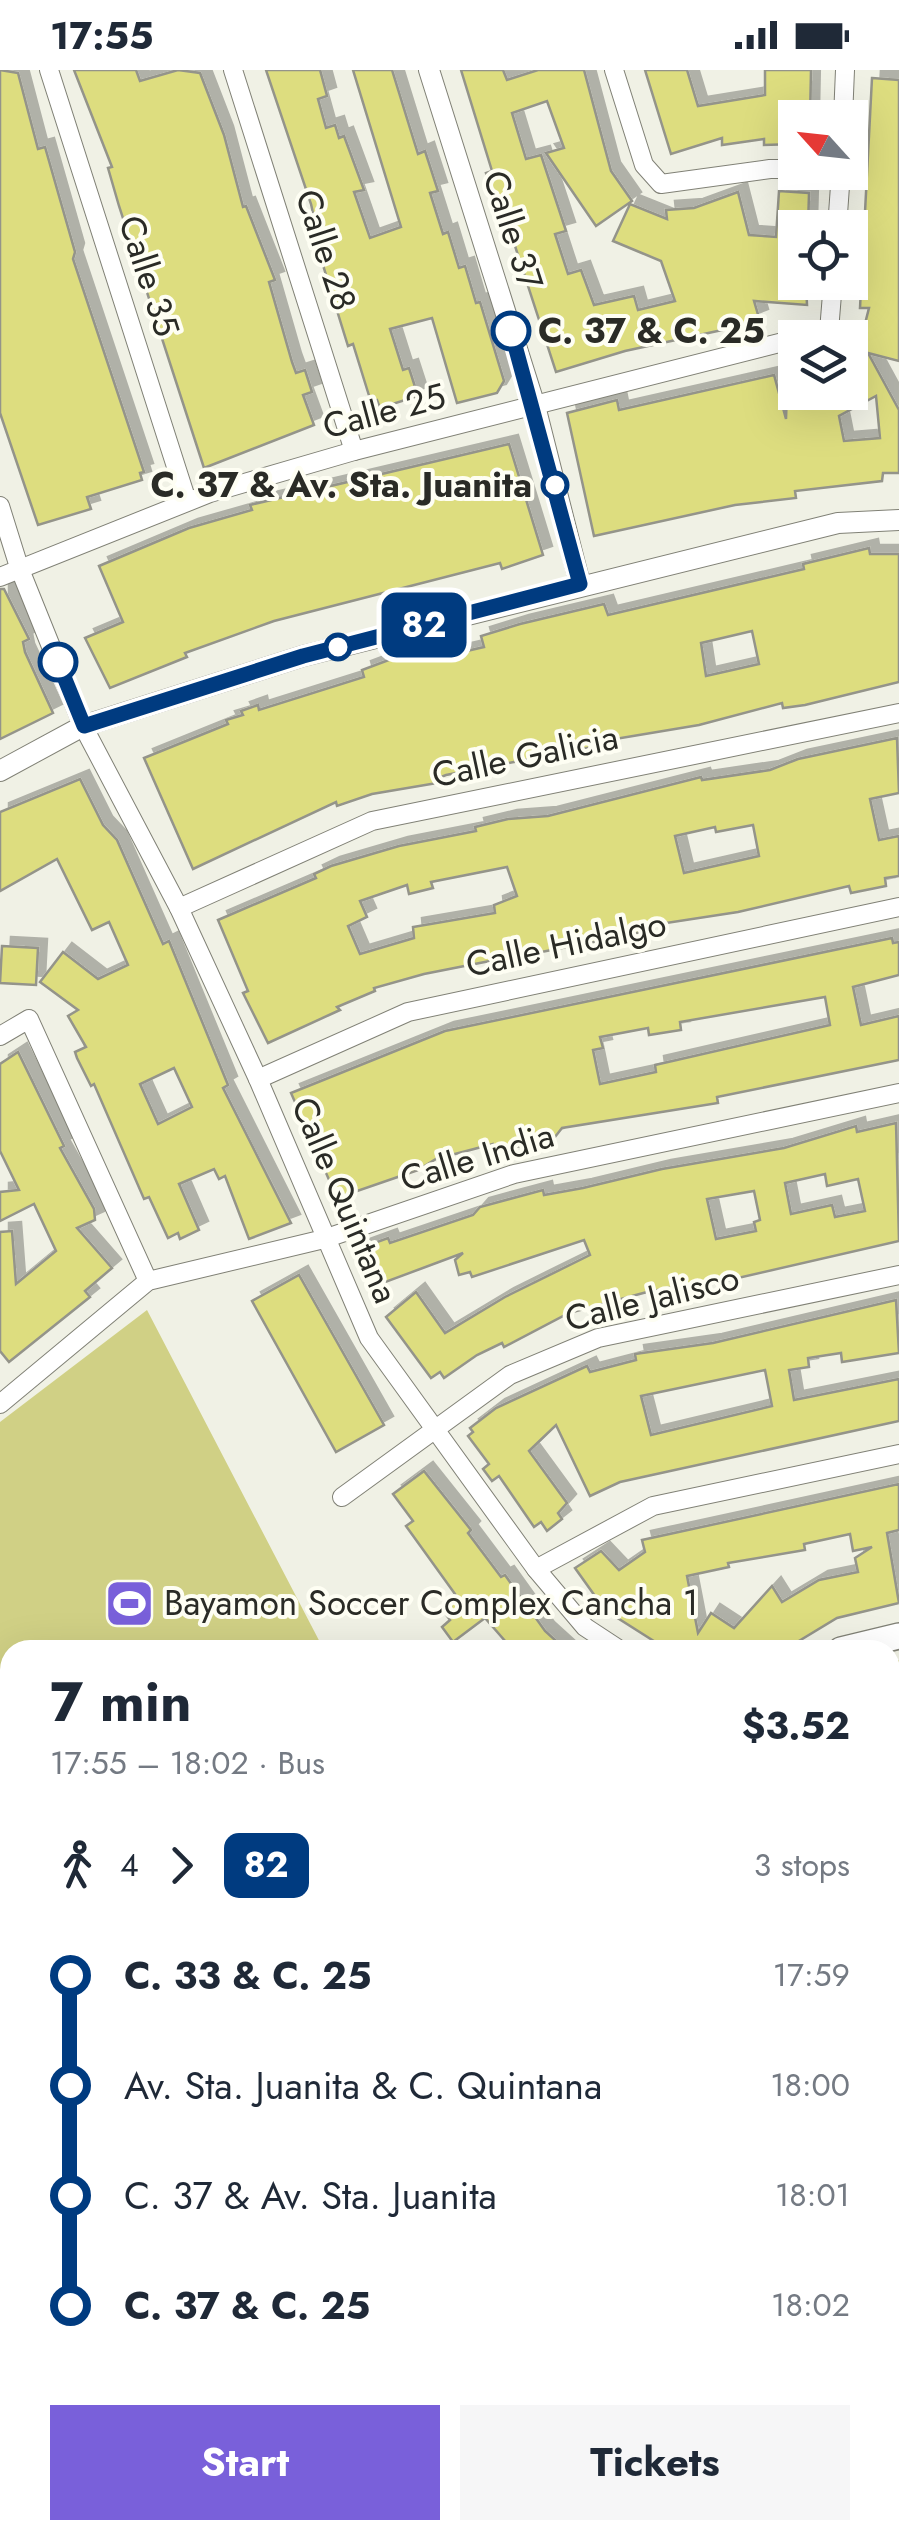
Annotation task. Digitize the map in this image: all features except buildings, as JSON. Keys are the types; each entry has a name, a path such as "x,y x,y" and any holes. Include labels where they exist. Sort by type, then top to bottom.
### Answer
{"street":[{"name":"Calle 35","path":"49,70 186,501"},
{"name":"Calle 28","path":"233,70 354,451"},
{"name":"Calle 37","path":"428,70 535,406 580,584"},
{"path":"614,70 644,165 662,184 778,172"},
{"path":"844,100 845,70"},
{"name":"Calle 25","path":"0,577 186,501 354,451 778,343"},
{"name":"Calle Quintana","path":"0,506 19,567 84,726 179,908 258,1078 368,1338 536,1569 585,1627 605,1640"},
{"path":"0,770 84,726 303,656 580,584 838,523 899,520"},
{"name":"Calle Galicia","path":"179,908 372,821 899,713"},
{"name":"Calle Hidalgo","path":"258,1078 408,1012 899,906"},
{"path":"0,1036 29,1019 148,1281"},
{"name":"Calle India","path":"0,1404 148,1281 324,1239 514,1174 899,1093"},
{"name":"Calle Jalisco","path":"342,1497 510,1375 598,1338 899,1275"},
{"path":"536,1569 652,1506 899,1454"}],"shaded area":[{"path":"147,1310 319,1640 0,1640 0,1422"}],"bus line":[{"name":"82","path":"58,662 84,726 303,656 580,584 535,406 511,331"}],"place":[{"name":"C. 37 & C. 25","path":"511,331"},
{"name":"C. 37 & Av. Sta. Juanita","path":"555,485"},
{"name":"Bayamon Soccer Complex Cancha 1","path":"129,1603"}]}
